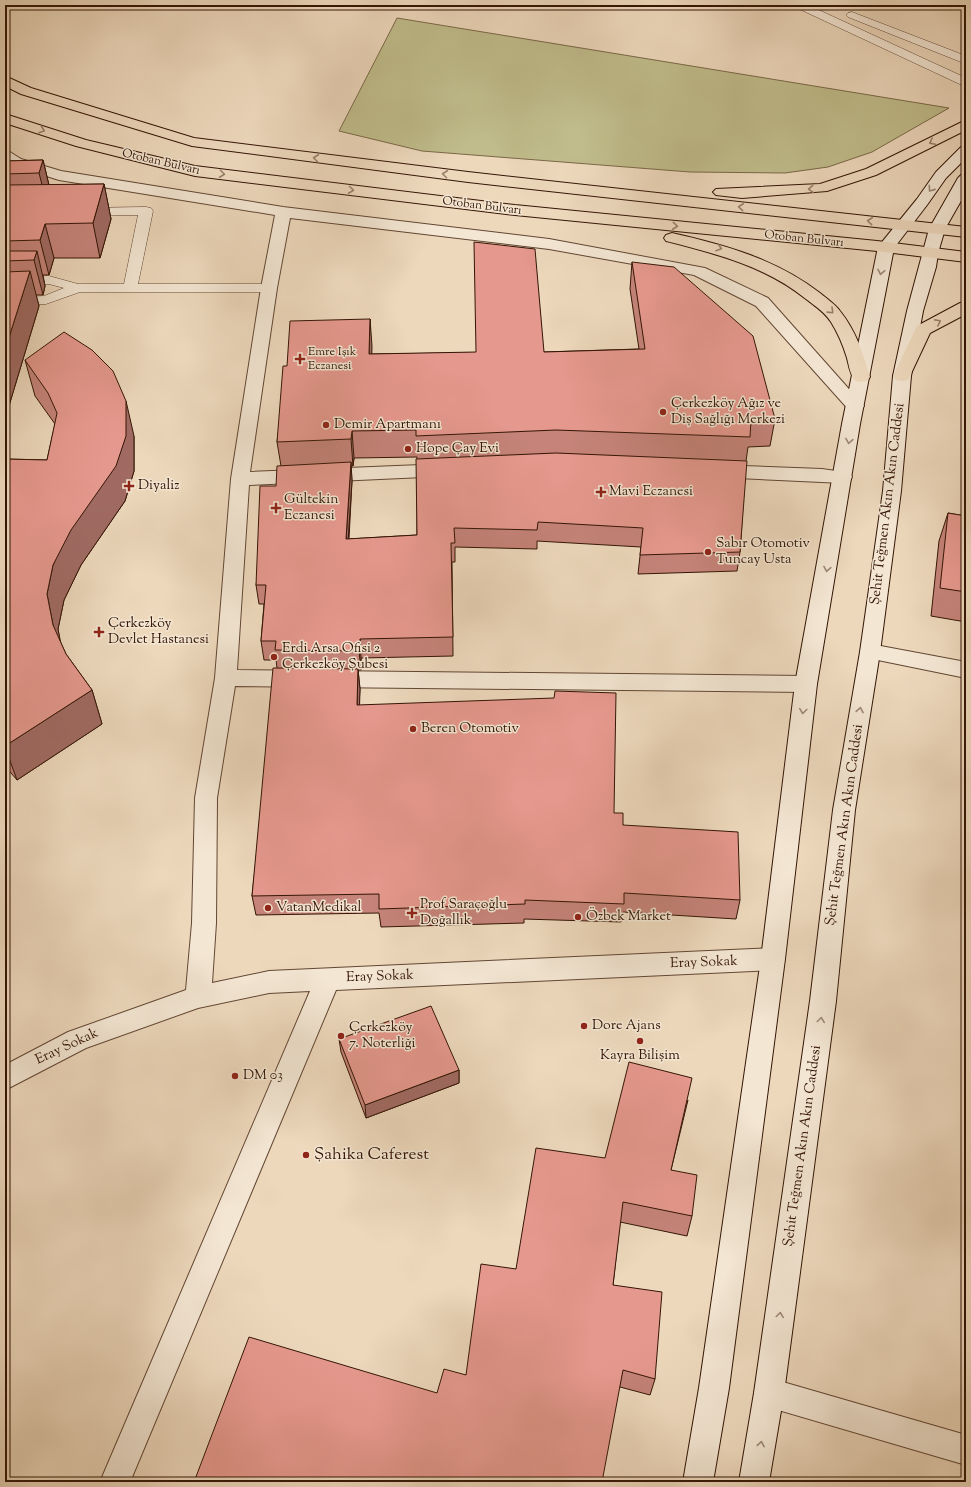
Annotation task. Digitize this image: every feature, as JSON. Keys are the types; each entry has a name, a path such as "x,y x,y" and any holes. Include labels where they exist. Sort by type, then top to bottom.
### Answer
{"highway":[{"name":"Otoban Bulvarı","path":"5,80 26,91 192,142 468,177 966,232"},
{"name":"Otoban Bulvarı","path":"5,118 80,143 195,171 515,210 886,247 966,257"},
{"path":"468,177 742,194 822,188 871,172 966,124"},
{"path":"515,210 711,246 751,259 781,274 808,291 835,314 852,347 861,377"},
{"path":"902,376 923,330 966,307"}],"street":[{"path":"698,1482 714,1388 773,959 806,684 855,406 886,247 902,225 922,202 940,175 966,150"},
{"path":"9,161 59,175 283,212 549,244 698,271 762,302 855,406"},
{"name":"Şehit Teğmen Akın Akın Caddesi","path":"754,1482 769,1393 823,1001 844,810 870,652 892,491 902,376 914,311 928,267 930,253 937,229 966,178"},
{"path":"198,997 204,923 206,798 226,678 240,479 269,288 283,212"},
{"path":"240,479 461,469"},
{"path":"697,470 843,477"},
{"path":"870,652 966,670"},
{"path":"226,678 806,684"},
{"name":"Eray Sokak","path":"5,1078 77,1040 198,997 269,982 773,959"},
{"path":"115,1482 328,979"},
{"path":"769,1393 966,1450"}],"lane":[{"path":"799,5 966,83"},
{"path":"839,10 966,60"},
{"path":"68,212 146,210 130,288"},
{"path":"5,281 49,280 78,288 269,288"},
{"path":"5,302 46,300 78,288"}],"shaded area":[{"path":"397,18 949,108 872,152 828,167 785,173 690,172 422,151 339,131"}],"building":[{"path":"43,160 39,173 5,174 5,161"},
{"path":"104,184 93,223 45,224 40,240 5,241 5,185"},
{"path":"474,242 535,249 544,352 645,349 632,262 674,267 753,336 775,419 751,420 750,437 556,430 416,436 416,430 352,431 351,439 277,442 283,366 287,366 290,321 370,319 369,354 476,352"},
{"path":"5,251 37,251 34,260 5,261"},
{"path":"30,271 5,350 5,272"},
{"path":"64,332 92,350 113,371 126,401 126,436 116,466 71,530 53,565 47,594 53,625 66,654 92,690 5,746 5,459 47,460 57,413 48,393 25,360"},
{"path":"556,453 747,461 740,552 640,555 643,528 538,522 537,530 454,528 455,543 451,543 453,637 360,639 359,651 275,650 276,641 261,641 266,585 256,585 260,486 276,486 277,466 351,462 346,539 417,535 416,459"},
{"path":"948,513 966,516 966,592 940,588"},
{"path":"273,668 358,669 357,705 554,698 555,691 616,693 614,813 623,813 623,825 738,832 740,900 624,893 624,904 525,900 525,904 379,909 379,894 252,896"},
{"path":"431,1006 459,1070 365,1105 339,1039"},
{"path":"629,1062 692,1078 671,1170 697,1175 692,1216 623,1202 613,1285 662,1292 655,1379 623,1370 602,1482 194,1482 249,1337 437,1393 444,1369 466,1375 481,1264 516,1269 536,1148 605,1158"}],"place":[{"name":"Emre Işık Eczanesi","path":"300,359"},
{"name":"Çerkezköy Ağız ve Diş Sağlığı Merkezi","path":"663,412"},
{"name":"Demir Apartmanı","path":"326,425"},
{"name":"Hope Çay Evi","path":"408,449"},
{"name":"Diyaliz","path":"129,486"},
{"name":"Mavi Eczanesi","path":"601,492"},
{"name":"Gültekin Eczanesi","path":"276,508"},
{"name":"Sabır Otomotiv Tuncay Usta","path":"708,552"},
{"name":"Çerkezköy Devlet Hastanesi","path":"99,632"},
{"name":"Erdi Arsa Ofisi 2 Çerkezköy Şubesi","path":"274,657"},
{"name":"Beren Otomotiv","path":"413,729"},
{"name":"VatanMedikal","path":"268,908"},
{"name":"Prof Saraçoğlu Doğallık","path":"412,913"},
{"name":"Özbek Market","path":"578,917"},
{"name":"Dore Ajans","path":"584,1026"},
{"name":"Çerkezköy 7. Noterliği","path":"341,1036"},
{"name":"Kayra Bilişim","path":"640,1041"},
{"name":"DM 03","path":"235,1076"},
{"name":"Şahika Caferest","path":"306,1155"}]}
